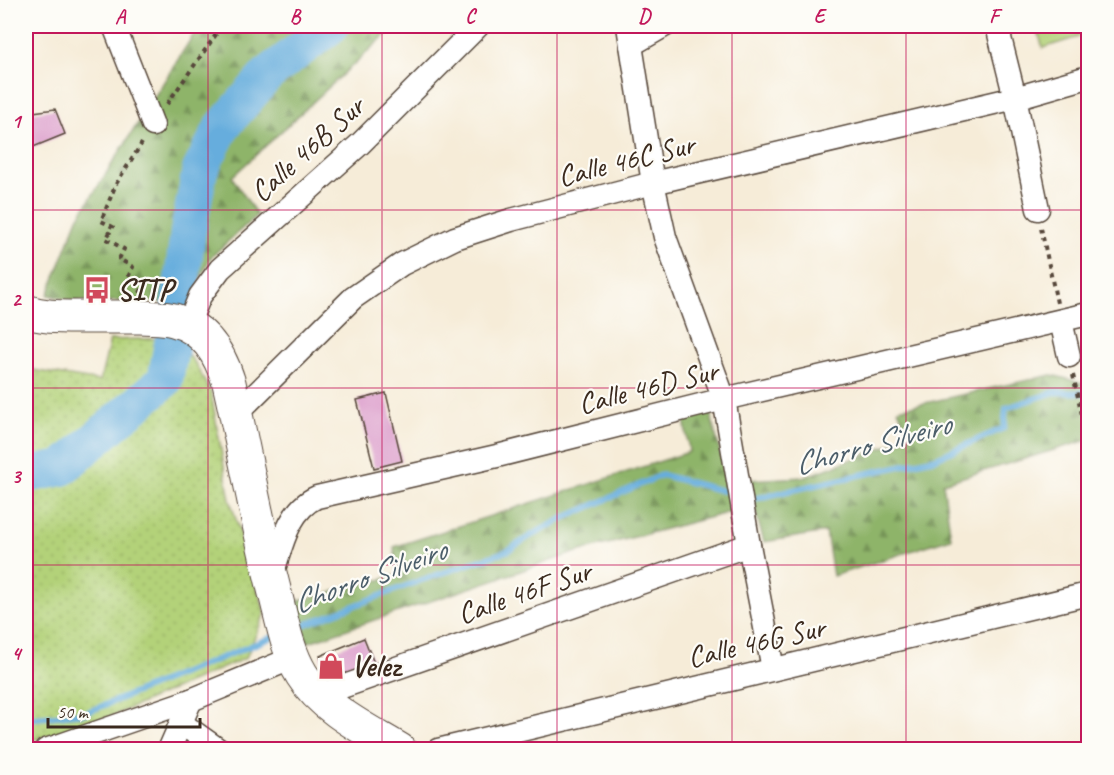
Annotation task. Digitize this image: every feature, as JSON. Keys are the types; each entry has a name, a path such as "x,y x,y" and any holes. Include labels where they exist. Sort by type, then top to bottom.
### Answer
{"main road":[{"path":"26,311 51,317 163,318 188,325 204,336 216,350 223,365 236,414 271,578 291,652 303,676 319,695 355,723 400,750"}],"street":[{"path":"114,26 153,124"},
{"name":"Calle 46B Sur","path":"188,325 200,296 220,269 360,144 478,26"},
{"path":"664,26 629,35 653,183 665,237 724,399 773,669"},
{"path":"997,26 1015,98 1038,210"},
{"name":"Calle 46C Sur","path":"236,414 353,298 402,264 454,238 482,228 653,183 1015,98 1089,77"},
{"name":"Calle 46D Sur","path":"271,578 295,515 302,506 317,497 1089,314"},
{"path":"1061,321 1069,356"},
{"name":"Calle 46F Sur","path":"319,695 749,545"},
{"name":"Calle 46G Sur","path":"438,750 1089,594"},
{"path":"58,748 191,700 291,652"},
{"path":"169,750 191,700"},
{"path":"181,723 219,750"}],"path":[{"path":"126,317 145,283 129,275 133,267 119,259 124,249 106,239 113,228 100,221 116,184 153,124 222,26"},
{"path":"1038,210 1061,321"},
{"path":"1074,379 1089,442"}],"green space":[{"path":"199,26 395,26 232,177 257,215 210,258 189,302 74,301 48,295 78,218"},
{"path":"1036,26 1088,26 1088,34 1043,48"},
{"path":"167,338 182,346 195,363 211,393 230,500 265,613 246,658 112,716 26,742 26,369 100,381 110,340"},
{"path":"1051,375 1088,384 1088,440 943,483 951,538 833,576 826,532 764,542 754,506 577,552 306,643 297,601 398,575 394,547 689,452 684,418 710,411 727,481 805,477 910,437 898,409"}],"building":[{"path":"55,109 65,134 26,150 26,113"},
{"path":"386,393 402,461 374,468 357,400"},
{"path":"364,638 374,663 330,680 320,656"}],"waterway":[{"path":"179,302 188,232 200,170 222,127 267,75 331,26"},
{"path":"26,475 62,468 165,380 173,338"},
{"name":"Chorro Silveiro","path":"753,499 936,458 1004,428 1006,408 1055,392 1088,393"},
{"name":"Chorro Silveiro","path":"293,629 419,581 507,551 564,518 662,475 723,491"},
{"name":"Chorro Silveiro","path":"26,719 85,713 275,636"}],"place":[{"name":"SITP","path":"97,290"},
{"name":"Velez","path":"331,666"}]}
